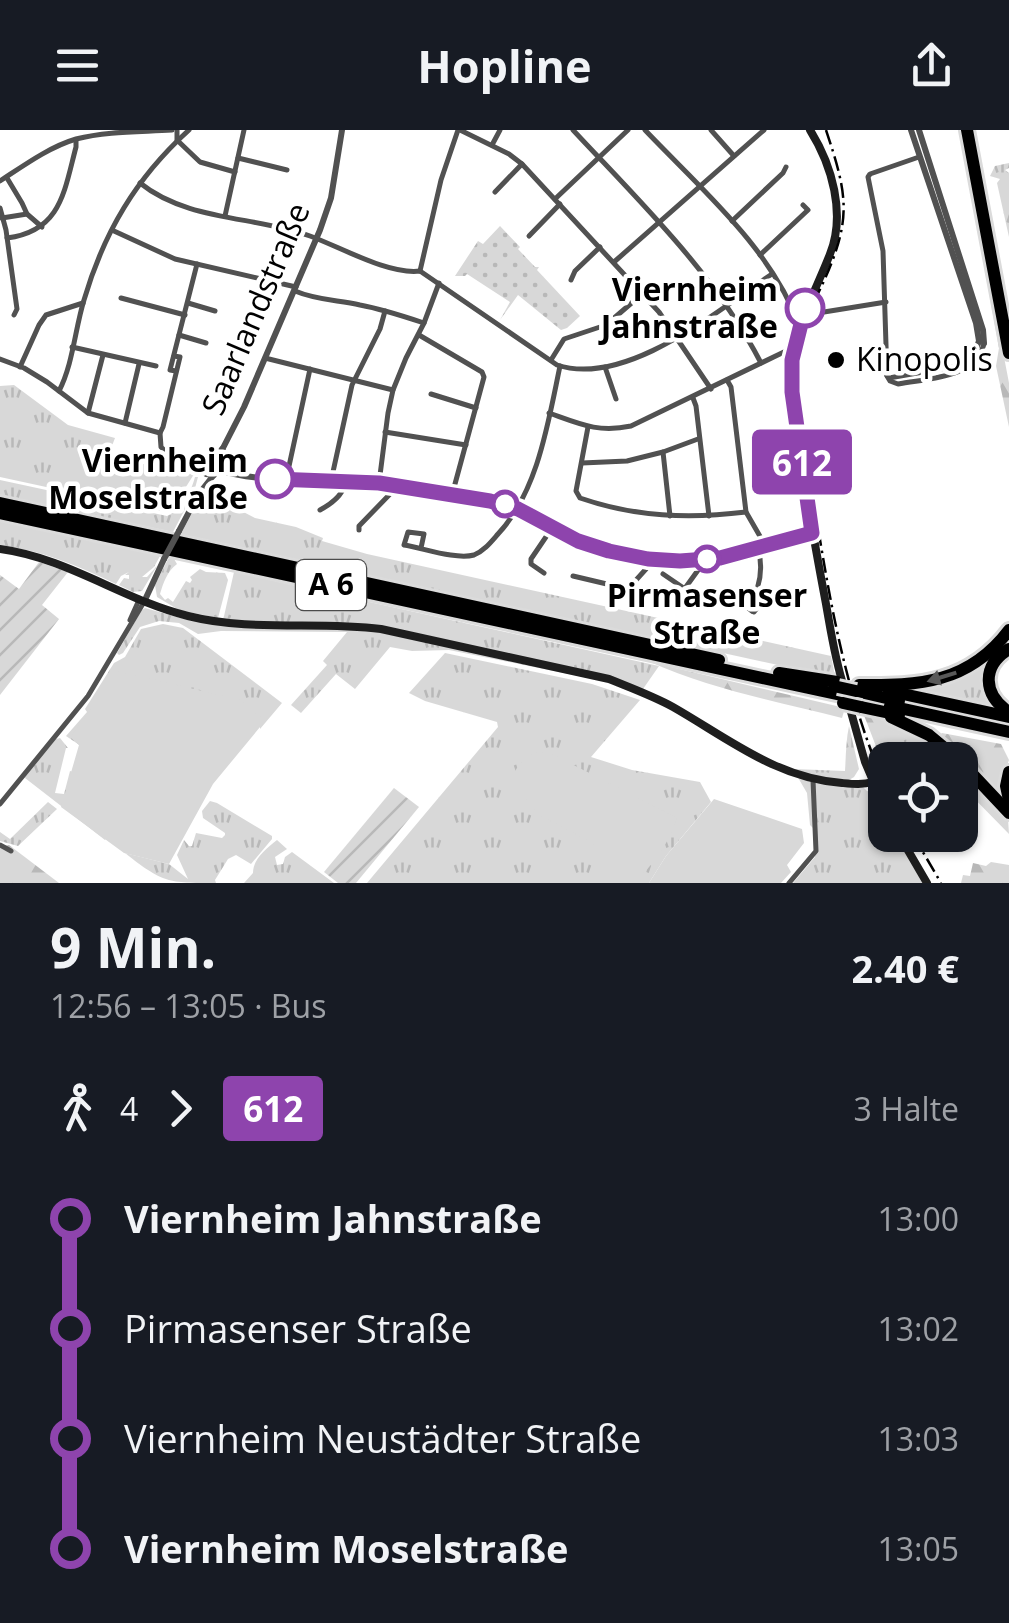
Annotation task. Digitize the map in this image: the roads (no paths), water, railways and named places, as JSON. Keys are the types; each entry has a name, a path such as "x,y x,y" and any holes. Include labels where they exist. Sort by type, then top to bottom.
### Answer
{"highway":[{"path":"967,130 1009,353"},
{"path":"975,130 1009,312"},
{"name":"A 6","path":"0,502 778,673 851,694 1009,728"},
{"name":"A 6","path":"0,513 666,658 720,675 1009,714"},
{"name":"A 6","path":"851,694 951,676 986,655 1009,630"},
{"path":"1009,649 996,660 988,680 995,701 1009,714"},
{"path":"851,694 1009,740"},
{"path":"851,694 938,742"},
{"path":"1009,772 1009,800"},
{"path":"978,779 1009,813"}],"main road":[{"path":"810,130 828,166 837,224 830,254 800,326 794,350 792,397 836,658 851,694 868,770"},
{"path":"0,549 54,561 163,609 220,622 380,629 587,674 644,693 784,771 813,780 868,783"},
{"path":"855,781 865,762"},
{"path":"841,783 868,780"},
{"path":"909,852 927,883"}],"street":[{"path":"42,226 26,214 22,202 3,179 56,147 96,132 173,130 175,142 200,162 235,172"},
{"path":"59,391 83,303 112,230 140,183 190,130"},
{"path":"225,216 244,130"},
{"name":"Saarlandstraße","path":"211,469 266,358 317,239 330,198 342,130"},
{"path":"420,271 441,180 459,130 522,164 643,294 679,338 712,389"},
{"path":"492,146 500,130"},
{"path":"572,130 693,261 748,336 762,363"},
{"path":"528,236 628,130"},
{"path":"646,130 760,255 788,298 800,326"},
{"path":"710,130 734,156"},
{"path":"887,376 897,378 957,366 976,352 978,341 976,323 915,130"},
{"path":"614,262 764,131"},
{"path":"7,238 25,236 42,226 56,209 76,140"},
{"path":"923,155 984,330 984,343 977,360 964,370 898,384 890,382 887,376 883,251 868,178 923,155"},
{"path":"238,158 287,170"},
{"path":"495,192 522,164"},
{"path":"732,222 786,167"},
{"path":"140,183 179,205 288,230 406,272 420,271 550,360 578,369 605,367 672,343 772,274"},
{"path":"760,255 808,210 803,205"},
{"path":"0,208 7,238 14,316"},
{"path":"2,218 26,214"},
{"path":"112,230 160,253 196,264 296,289 320,300 358,304 424,323"},
{"path":"571,280 600,247"},
{"path":"196,264 170,370 176,371 160,433 160,447 164,450 211,469 286,480 379,483 490,501 518,509 594,546 648,559 702,560 813,537"},
{"path":"379,483 393,390 439,283"},
{"path":"550,360 564,338 606,325 643,294"},
{"path":"121,298 185,314"},
{"path":"824,312 886,302"},
{"path":"20,367 46,316 83,303"},
{"path":"188,303 216,311"},
{"path":"331,481 354,380 385,311"},
{"path":"419,334 482,372 484,377 452,495"},
{"path":"179,335 206,343"},
{"path":"72,348 156,366"},
{"path":"550,413 588,427 631,426 794,350"},
{"path":"88,413 103,355"},
{"path":"266,358 393,390"},
{"path":"0,359 20,367 88,413 160,433"},
{"path":"124,423 139,364"},
{"path":"421,548 474,555 484,550 512,518 530,479 560,366"},
{"path":"605,367 616,399"},
{"path":"286,480 310,369"},
{"path":"727,380 746,512 762,547 761,577 754,599"},
{"path":"431,394 476,408"},
{"path":"693,398 710,516"},
{"path":"588,427 576,491 580,498 626,511 670,516 746,512"},
{"path":"385,432 466,445"},
{"path":"582,463 616,462 663,452 698,439"},
{"path":"663,452 670,516"},
{"path":"0,804 88,696 211,469"},
{"path":"320,510 329,506 345,482"},
{"path":"359,530 394,485"},
{"path":"544,574 531,564 531,559 552,528"},
{"path":"573,576 628,589 646,568 648,559"},
{"path":"663,574 684,590 702,560"},
{"path":"128,628 132,614 156,575"},
{"path":"151,588 163,609"},
{"path":"653,588 674,603"},
{"path":"118,590 132,614"},
{"path":"789,883 816,850 813,780"},
{"path":"0,846 11,850"}],"railway":[{"path":"826,130 844,207 839,241 802,336 799,403 838,637 868,743"},
{"path":"923,852 941,883"}],"place":[{"name":"Viernheim Jahnstraße","path":"805,308"},
{"name":"Kinopolis","path":"836,360"},
{"name":"Viernheim Moselstraße","path":"275,479"},
{"name":"Pirmasenser Straße","path":"707,559"}]}
